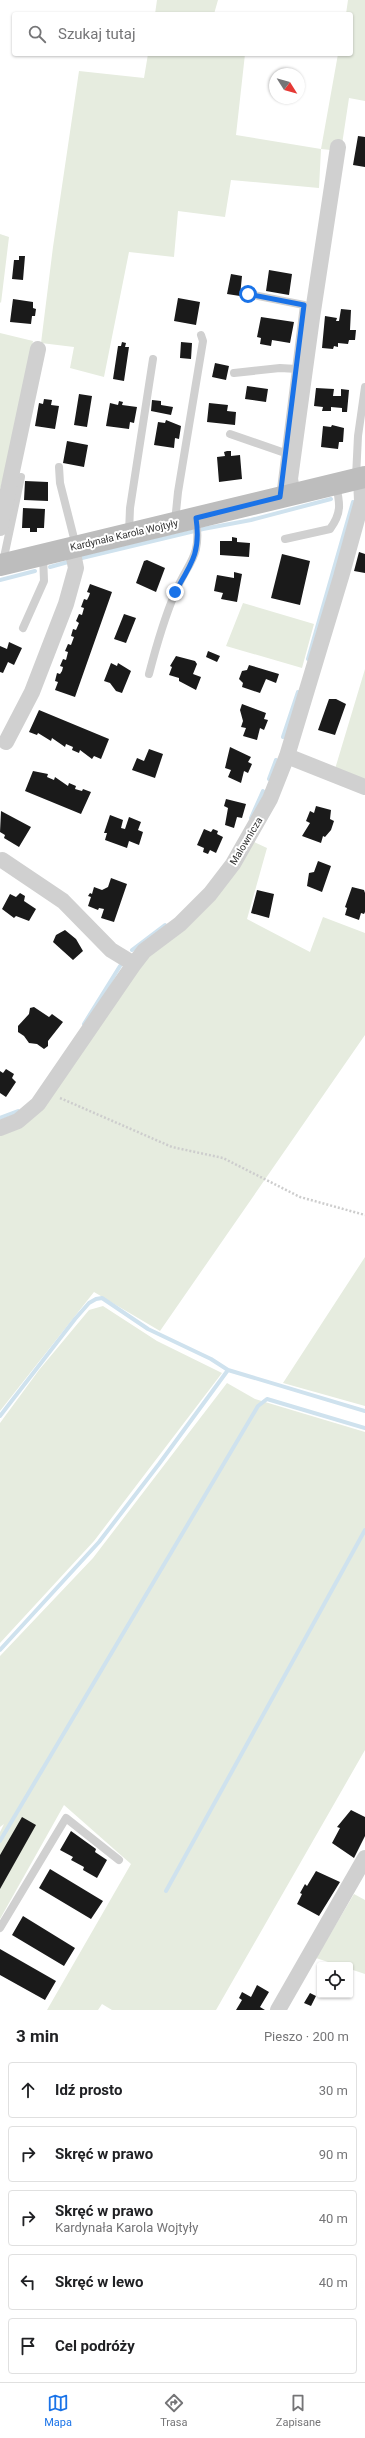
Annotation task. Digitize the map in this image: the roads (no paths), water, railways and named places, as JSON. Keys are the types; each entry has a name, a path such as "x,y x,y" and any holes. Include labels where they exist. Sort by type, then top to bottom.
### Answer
{"street":[{"path":"287,496 338,147"},
{"path":"0,528 38,349"},
{"name":"Kardynała Karola Wojtyły","path":"1,565 175,523 197,526 287,496 361,478"},
{"name":"Malownicza","path":"0,1128 13,1124 27,1115 46,1092 134,964 144,952 195,910 233,864 259,820 287,756 362,501 361,478"},
{"path":"6,742 32,692 66,604 76,568 74,547"},
{"path":"287,756 365,787"},
{"path":"2,860 63,901 111,950 134,964"},
{"path":"278,2010 365,1858"}],"lane":[{"path":"248,294 304,305 297,370 285,453 287,496"},
{"path":"175,523 178,492 203,341 201,335"},
{"path":"129,534 130,508 154,359"},
{"path":"234,374 280,368 297,370"},
{"path":"361,478 358,436 365,387"},
{"path":"230,434 285,453"},
{"path":"59,467 60,483 74,547"},
{"path":"1,565 21,477"},
{"path":"285,539 330,529 338,518 341,506 336,484"},
{"path":"149,674 175,592 197,550 197,526"},
{"path":"23,628 44,581 43,555"},
{"path":"0,1928 66,1818 119,1860"}],"waterway":[{"path":"82,558 203,529 251,520 331,499"},
{"path":"308,659 353,502"},
{"path":"50,567 68,562"},
{"path":"0,580 35,571"},
{"path":"283,737 298,692"},
{"path":"269,779 276,760"},
{"path":"251,818 263,791"},
{"path":"132,950 165,925"},
{"path":"84,1024 120,966"},
{"path":"0,1118 18,1111"},
{"path":"0,1416 75,1319 89,1303 96,1299 102,1298 148,1329 211,1359 228,1370 365,1411"},
{"path":"0,1650 99,1542 228,1370"},
{"path":"0,1841 258,1406 267,1399 365,1428"},
{"path":"166,1891 365,1530"}]}
